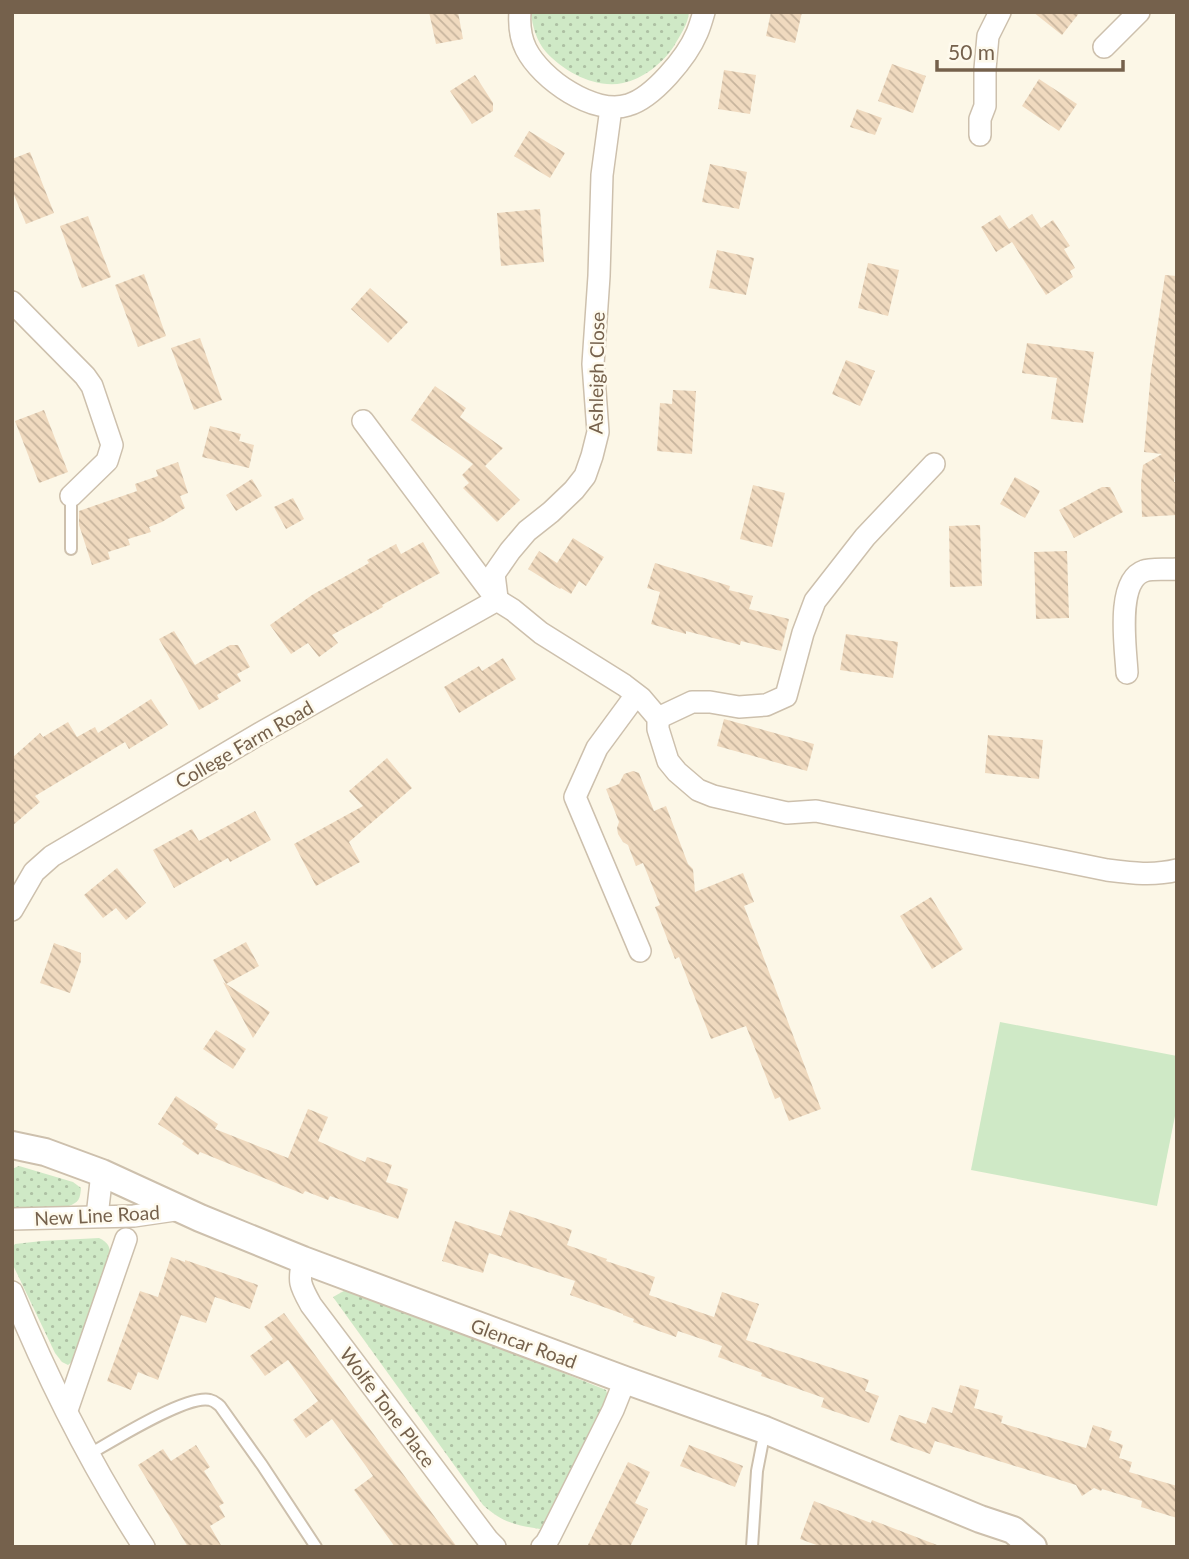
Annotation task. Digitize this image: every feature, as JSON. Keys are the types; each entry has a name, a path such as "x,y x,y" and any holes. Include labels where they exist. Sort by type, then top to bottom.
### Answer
{"street":[{"path":"520,12 519,28 525,48 535,64 572,94 611,108 629,105 649,94 661,83 693,41 704,12"},
{"path":"980,135 980,119 985,106 988,36 1000,12"},
{"path":"1104,47 1139,12"},
{"name":"Ashleigh Close","path":"497,600 494,574 527,531 551,512 585,476 598,432 593,364 602,175 611,108"},
{"path":"12,302 92,386 112,445 107,461 71,496"},
{"path":"363,421 497,600 541,633 641,698 658,718 658,729 668,761 698,790 787,813 816,811 1107,870 1141,874 1177,870"},
{"path":"658,718 692,702 739,707 766,705 786,696 803,633 815,601 865,537 934,464"},
{"path":"1127,673 1124,621 1126,598 1132,580 1144,571 1177,569"},
{"name":"College Farm Road","path":"12,910 34,872 52,856 264,731 497,600"},
{"path":"636,695 597,748 575,797 640,951"},
{"name":"Glencar Road","path":"12,1145 45,1152 102,1173 303,1259 765,1430 1013,1531 1033,1547"},
{"path":"97,1216 102,1173"},
{"name":"New Line Road","path":"12,1219 134,1216 181,1209"},
{"path":"67,1410 126,1239"},
{"name":"Wolfe Tone Place","path":"303,1259 299,1277 311,1305 495,1547"},
{"path":"12,1292 89,1455 144,1547"},
{"path":"542,1547 613,1410 625,1380"}],"lane":[{"path":"71,496 72,549"},
{"path":"89,1455 164,1412 202,1400 215,1401 262,1465 316,1547"},
{"path":"752,1547 757,1471 765,1430"}],"green space":[{"path":"531,12 689,12 674,46 658,64 638,78 623,83 602,84 571,72 553,59 538,39"},
{"path":"1000,1022 1177,1056 1177,1106 1157,1206 971,1170"},
{"path":"19,1166 73,1182 81,1188 78,1200 69,1206 12,1209 12,1169"},
{"path":"99,1238 109,1246 110,1259 74,1360 68,1365 55,1353 12,1263 12,1248 15,1244"},
{"path":"351,1287 606,1390 610,1403 554,1520 540,1529 523,1526 503,1519 483,1505 333,1297"}],"building":[{"path":"429,12 458,12 463,39 436,44"},
{"path":"771,12 802,12 795,43 766,36"},
{"path":"1033,12 1080,12 1062,35"},
{"path":"892,64 926,76 913,113 878,101"},
{"path":"724,70 756,75 750,114 718,109"},
{"path":"475,75 493,103 493,111 472,124 450,91"},
{"path":"1039,79 1077,104 1059,131 1022,106"},
{"path":"857,109 882,118 875,135 850,127"},
{"path":"529,131 565,153 550,178 514,156"},
{"path":"30,152 54,213 26,224 12,190 12,159"},
{"path":"710,164 747,172 739,209 702,202"},
{"path":"540,209 544,262 501,266 497,213"},
{"path":"1032,214 1041,228 1053,220 1070,246 1064,249 1075,268 1070,271 1073,277 1046,295 1012,242 996,252 981,227 1000,215 1009,229"},
{"path":"88,216 111,277 82,288 60,226"},
{"path":"717,250 754,258 746,295 709,288"},
{"path":"868,263 899,270 888,316 858,308"},
{"path":"144,274 166,336 138,347 115,285"},
{"path":"1165,275 1177,276 1177,457 1174,482 1177,482 1177,515 1142,517 1143,465 1162,454 1144,452 1151,371"},
{"path":"370,288 408,322 388,343 351,309"},
{"path":"200,338 222,400 194,410 171,348"},
{"path":"1027,343 1094,352 1083,423 1051,419 1057,378 1022,373"},
{"path":"846,360 875,371 860,406 832,394"},
{"path":"435,386 466,408 460,417 503,448 485,466 520,500 497,522 463,488 469,483 462,475 473,464 411,420"},
{"path":"673,390 696,391 692,454 657,451 660,403 672,404"},
{"path":"44,410 68,472 39,483 15,421"},
{"path":"210,426 241,434 239,441 254,445 249,468 202,457"},
{"path":"178,462 188,493 180,496 185,508 149,527 151,532 128,539 130,545 108,552 110,559 92,565 79,525 79,511 137,491 135,484 158,476 156,470"},
{"path":"1015,477 1040,491 1025,518 1000,504"},
{"path":"252,479 262,496 236,511 226,495"},
{"path":"753,485 785,493 772,547 740,539"},
{"path":"1102,487 1110,487 1123,512 1074,538 1059,510"},
{"path":"293,498 304,519 286,529 274,507"},
{"path":"980,525 982,586 950,587 949,526"},
{"path":"573,538 604,557 586,586 579,581 571,594 528,569 539,551 557,563"},
{"path":"423,542 440,573 332,635 338,643 319,657 308,643 291,654 270,625 312,595 369,563 367,560 396,544 401,554"},
{"path":"1067,551 1069,618 1036,619 1034,552"},
{"path":"655,563 730,586 729,590 753,596 749,609 789,619 781,651 741,641 740,645 686,631 686,634 651,624 660,592 647,588"},
{"path":"174,631 195,665 230,645 238,645 250,667 237,674 241,681 217,695 219,699 199,710 159,639"},
{"path":"846,634 898,642 893,678 840,670"},
{"path":"503,658 516,679 459,713 444,687 479,666 482,671"},
{"path":"151,699 168,725 129,749 125,742 35,796 40,802 12,826 12,758 40,733 43,737 68,722 77,737 95,727 98,733"},
{"path":"724,719 814,744 807,771 717,746"},
{"path":"988,735 1043,740 1039,779 985,773"},
{"path":"387,758 412,788 349,842 360,862 316,886 294,844 363,806 349,791"},
{"path":"633,771 639,773 654,811 666,806 688,864 693,869 695,892 743,873 754,902 744,906 821,1109 789,1121 780,1097 775,1099 746,1026 711,1039 679,957 675,959 655,907 660,905 643,863 636,866 628,845 618,834 619,822 606,789 619,784 624,774"},
{"path":"255,811 271,840 230,862 228,858 174,888 153,850 192,829 199,841"},
{"path":"117,868 146,903 126,920 116,908 103,918 84,895"},
{"path":"931,897 963,949 932,969 900,916"},
{"path":"246,942 259,966 226,984 213,960"},
{"path":"54,943 81,953 81,961 70,993 40,983"},
{"path":"223,982 270,1012 253,1038"},
{"path":"216,1030 246,1049 233,1069 203,1049"},
{"path":"176,1096 218,1124 215,1129 288,1158 308,1109 328,1117 318,1141 365,1162 367,1157 392,1165 386,1182 408,1189 398,1219 330,1196 328,1200 305,1191 303,1194 200,1152 198,1155 182,1144 184,1141 158,1124"},
{"path":"510,1210 572,1230 567,1245 655,1277 649,1295 714,1317 722,1292 759,1304 746,1340 869,1380 865,1391 879,1396 869,1423 821,1407 824,1398 761,1376 762,1373 718,1357 722,1346 678,1331 676,1337 570,1295 575,1281 489,1253 483,1273 442,1261 455,1221 501,1236"},
{"path":"171,1257 258,1285 250,1309 215,1297 206,1323 181,1315 158,1380 138,1372 131,1390 107,1381 140,1291 158,1297"},
{"path":"284,1313 457,1547 395,1547 354,1490 373,1476 332,1419 306,1438 293,1420 318,1401 288,1360 265,1376 250,1356 273,1339 264,1327"},
{"path":"960,1385 979,1390 974,1408 1003,1416 1001,1423 1086,1448 1093,1425 1112,1431 1109,1440 1123,1445 1119,1458 1132,1462 1129,1472 1177,1486 1177,1518 1141,1507 1142,1501 1102,1489 1101,1491 1094,1488 1082,1496 1076,1485 935,1441 930,1454 890,1440 899,1415 926,1424 932,1407 952,1413"},
{"path":"196,1445 210,1467 204,1471 224,1503 219,1506 225,1517 210,1526 222,1547 188,1547 138,1465 163,1449 171,1461"},
{"path":"689,1445 743,1466 735,1487 680,1466"},
{"path":"628,1462 650,1472 635,1503 648,1509 630,1547 587,1547"},
{"path":"814,1501 937,1545 822,1547 800,1539"}]}
